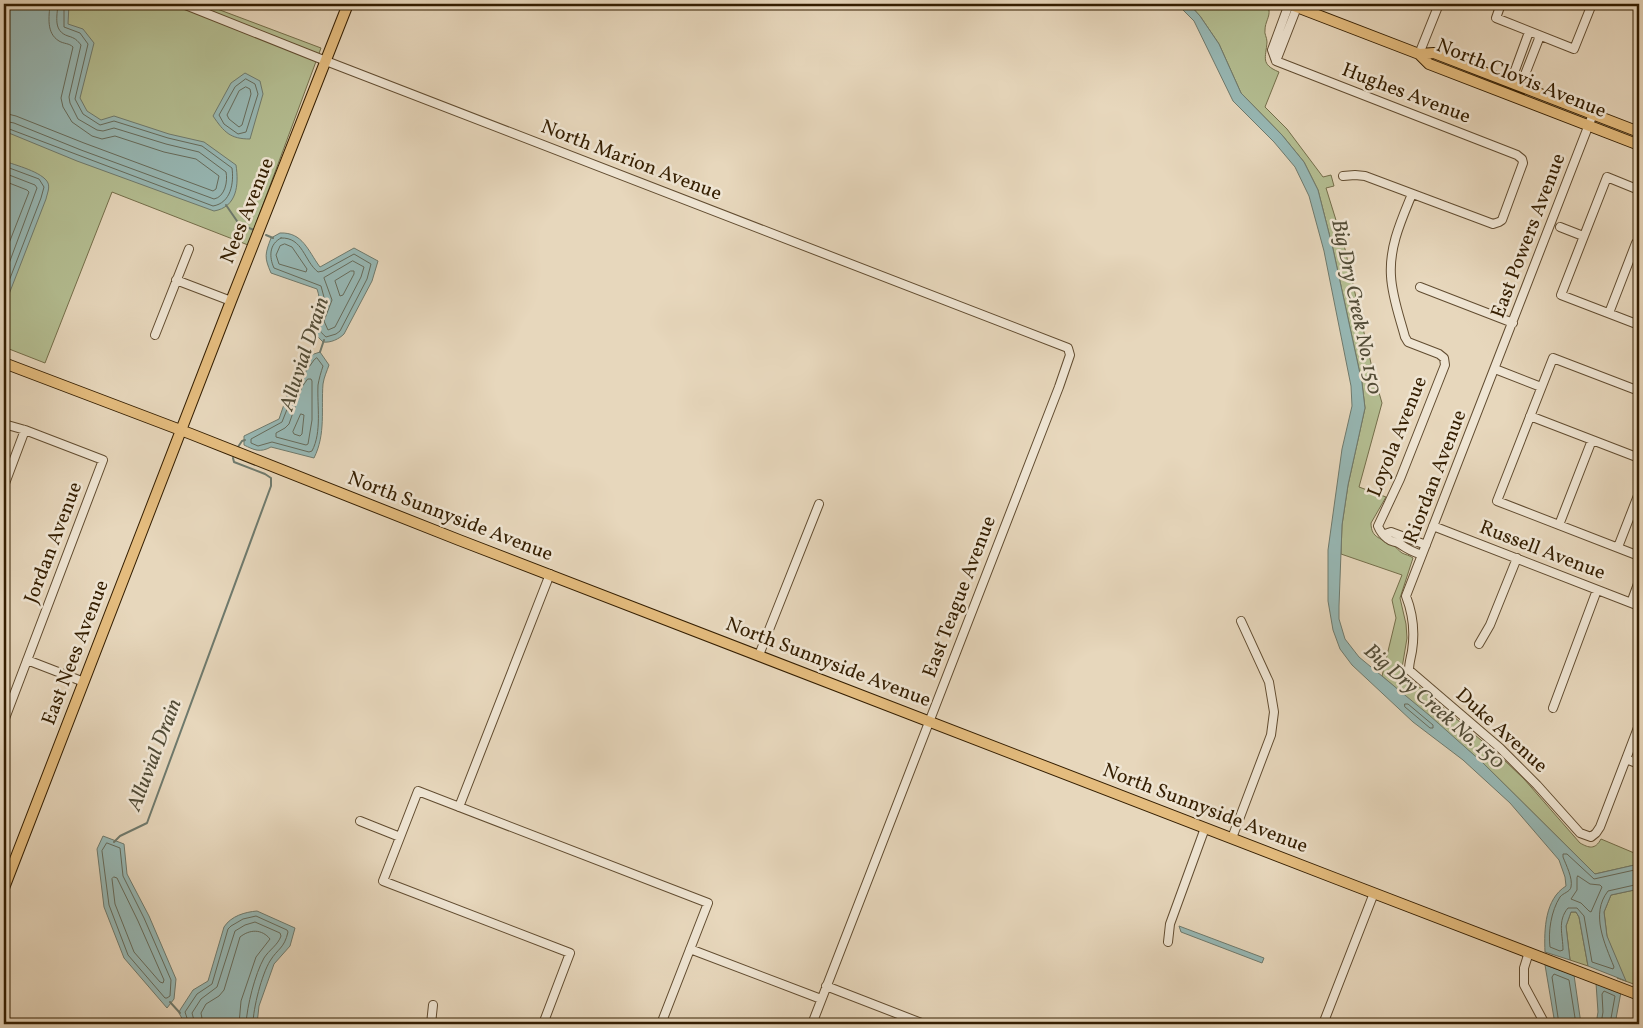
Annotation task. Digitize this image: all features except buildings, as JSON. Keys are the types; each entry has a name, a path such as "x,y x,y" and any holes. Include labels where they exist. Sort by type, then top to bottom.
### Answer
{"main road":[{"name":"Nees Avenue","path":"181,431 348,4"},
{"name":"North Clovis Avenue","path":"1292,5 1419,54 1429,64 1639,145"},
{"name":"North Clovis Avenue","path":"1419,54 1434,53 1639,132"},
{"name":"North Sunnyside Avenue","path":"4,363 1639,994"},
{"name":"East Nees Avenue","path":"4,888 181,431"}],"street":[{"name":"North Marion Avenue","path":"183,4 1068,348"},
{"path":"1419,54 1439,4"},
{"path":"1501,4 1496,18 1574,49 1592,4"},
{"name":"Hughes Avenue","path":"1292,5 1276,60 1517,154 1522,159 1523,166 1502,220 1496,224 1412,194"},
{"path":"1510,95 1514,84 1514,73 1529,32"},
{"path":"1514,84 1524,77 1540,36"},
{"name":"East Powers Avenue","path":"1496,369 1593,114"},
{"path":"1343,176 1355,174 1364,176 1412,194"},
{"path":"1639,190 1606,177 1560,295 1639,325"},
{"name":"Loyola Avenue","path":"1401,540 1391,532 1385,534 1381,532 1378,526 1400,479 1444,365 1444,358 1439,354 1408,342 1392,287 1391,268 1396,234 1412,194"},
{"path":"1560,227 1583,236"},
{"path":"1608,313 1637,243"},
{"path":"155,335 189,249"},
{"path":"176,280 231,301"},
{"path":"1420,287 1513,323"},
{"name":"East Teague Avenue","path":"812,1024 1059,387 1070,355 1068,348"},
{"path":"1639,391 1553,358 1497,501 1639,556"},
{"path":"1496,369 1541,387"},
{"name":"Riordan Avenue","path":"1409,670 1413,624 1406,596 1496,369"},
{"path":"1530,416 1639,458"},
{"path":"4,424 25,430 4,486"},
{"name":"Jordan Avenue","path":"4,722 103,460 25,430"},
{"path":"1559,525 1592,440"},
{"path":"1618,548 1639,493"},
{"path":"759,655 819,504"},
{"name":"Russell Avenue","path":"1434,526 1639,606"},
{"path":"1422,555 1403,548 1401,540 1426,545"},
{"path":"1479,644 1490,625 1517,558"},
{"path":"458,807 550,574"},
{"path":"1631,603 1639,580"},
{"path":"1552,708 1597,590"},
{"path":"1232,838 1270,735 1274,712 1269,682 1241,621"},
{"path":"27,660 84,682"},
{"name":"Duke Avenue","path":"1409,670 1500,748 1538,784 1580,833 1591,837 1600,827 1626,759"},
{"path":"1639,725 1626,759 1639,764"},
{"path":"543,1024 570,953 383,881 418,791 708,903 661,1024"},
{"path":"360,821 400,836"},
{"path":"1168,942 1170,924 1205,828"},
{"path":"1323,1024 1374,893"},
{"path":"690,949 821,999"},
{"path":"1529,952 1524,968 1524,985 1545,1024"},
{"path":"826,986 924,1024"},
{"path":"430,1024 433,1005"}],"green space":[{"path":"4,4 204,4 321,48 248,245 112,192 45,363 4,347"},
{"path":"1189,4 1256,4 1269,10 1265,31 1267,42 1265,56 1269,66 1279,72 1265,107 1287,129 1323,177 1331,175 1334,186 1326,188 1345,249 1373,372 1382,403 1359,487 1386,497 1371,523 1371,528 1375,535 1413,558 1400,598 1407,638 1402,668 1403,673 1524,779 1580,843 1592,847 1601,839 1639,855 1639,864 1595,874 1483,763 1382,676 1396,618 1392,600 1402,575 1341,554 1342,525 1348,485 1365,408 1362,383 1333,249 1318,190 1304,162 1282,135 1241,93 1219,44 1200,16"},
{"path":"1639,889 1639,986 1617,978 1620,969 1607,937 1604,912 1611,895"},
{"path":"1571,912 1576,912 1579,917 1588,966 1570,960 1566,926"}],"water":[{"path":"4,4 69,4 68,24 83,29 94,43 80,98 87,111 101,120 114,116 169,134 204,142 236,165 237,180 235,194 228,205 214,211 77,161 4,131"},
{"path":"1177,4 1189,4 1200,16 1219,44 1241,93 1282,135 1304,162 1318,190 1333,249 1362,383 1365,408 1348,485 1342,525 1339,619 1345,639 1359,657 1483,763 1595,874 1639,864 1639,889 1611,895 1604,912 1607,936 1626,981 1588,966 1579,917 1576,912 1571,912 1566,926 1570,960 1545,952 1547,915 1554,899 1566,886 1559,860 1510,803 1463,760 1413,722 1352,665 1340,649 1333,630 1328,601 1328,550 1342,449 1352,406 1351,386 1324,251 1309,196 1295,167 1274,142 1233,101 1194,21"},
{"path":"245,73 260,81 263,94 250,139 232,136 213,116 231,83"},
{"path":"4,161 41,175 49,187 4,307"},
{"path":"280,233 300,239 320,267 354,248 378,261 372,281 344,334 337,339 323,342 316,335 312,318 319,304 317,289 271,273 266,259 267,252 271,238"},
{"path":"320,352 329,365 323,384 322,431 314,458 271,447 257,450 244,445 244,436 279,419 292,381 311,355"},
{"path":"103,836 124,844 127,874 149,916 176,979 174,999 167,1008 124,958 104,907 97,849"},
{"path":"257,911 295,928 290,946 274,964 259,1006 257,1024 185,1024 179,1013 180,1010 193,990 208,981 224,927 230,920 239,915"},
{"path":"1179,926 1264,958 1262,963 1181,932"},
{"path":"1545,965 1574,975 1581,1024 1555,1024"},
{"path":"1596,983 1621,992 1615,1024 1596,1024 1598,1012"}],"waterway":[{"name":"Alluvial Drain","path":"226,205 239,224 254,230"},
{"name":"Alluvial Drain","path":"266,235 273,238"},
{"name":"Alluvial Drain","path":"320,352 324,340"},
{"name":"Alluvial Drain","path":"238,447 245,440"},
{"name":"Alluvial Drain","path":"114,842 120,836 147,823 271,486 271,478 234,462 233,458"},
{"name":"Alluvial Drain","path":"170,1002 180,1013"}],"water label":[{"name":"Big Dry Creek No. 150","path":"1356,307"},
{"name":"Big Dry Creek No. 150","path":"1434,707"}]}
